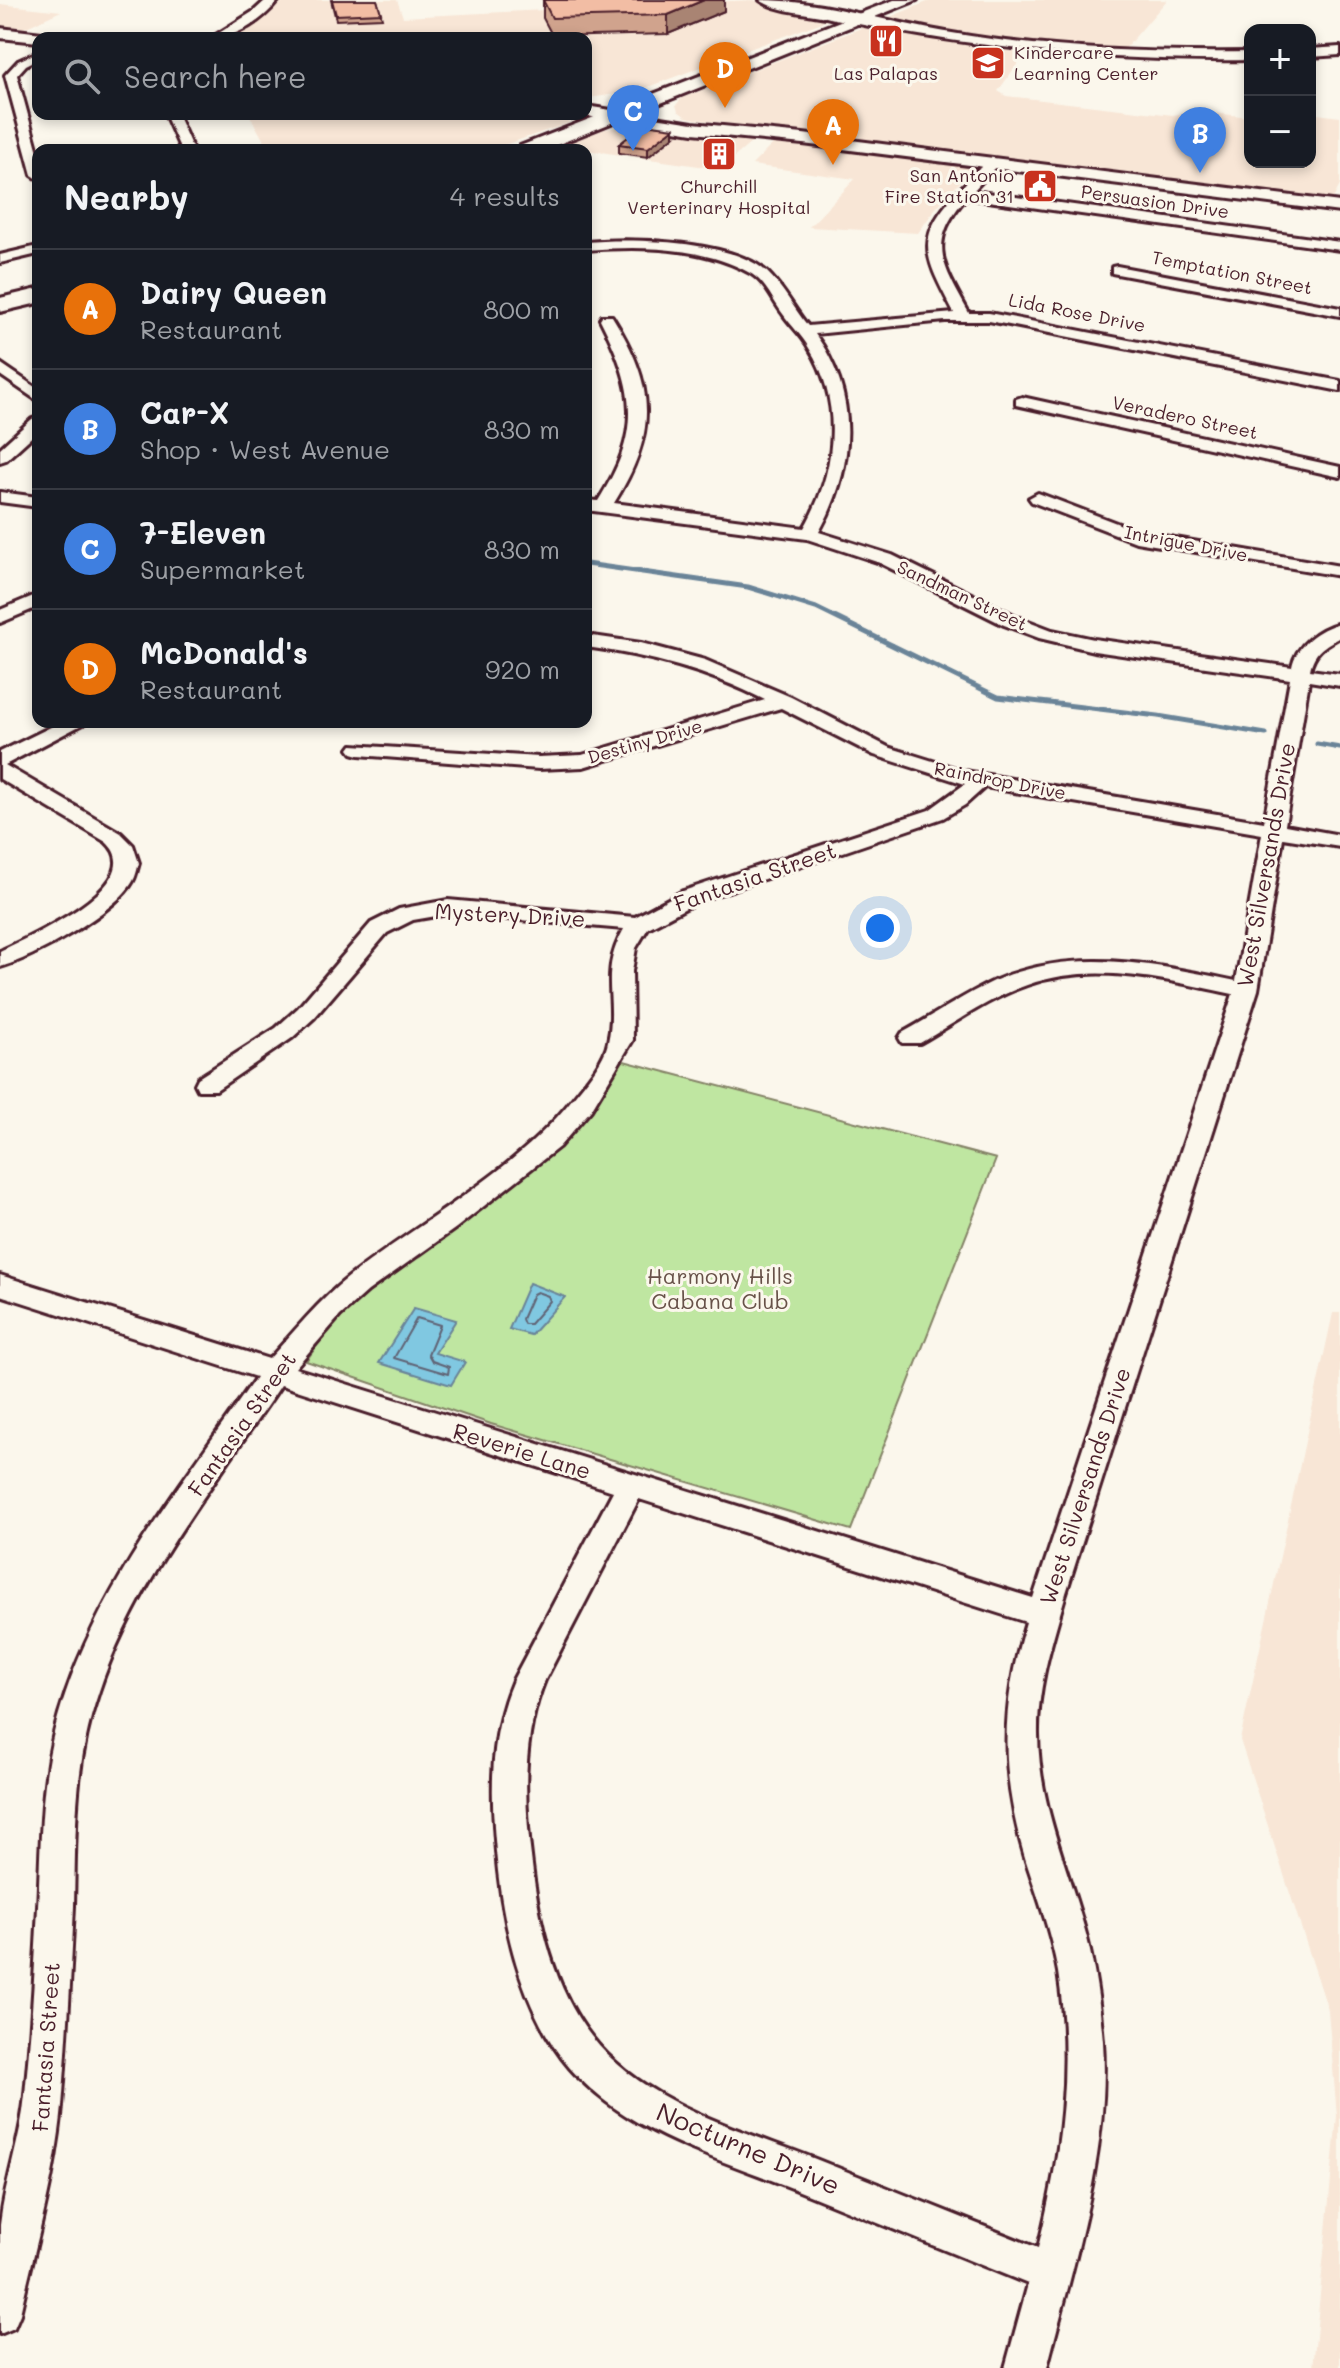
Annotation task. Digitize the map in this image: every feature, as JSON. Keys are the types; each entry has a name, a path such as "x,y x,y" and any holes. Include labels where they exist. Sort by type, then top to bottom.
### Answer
{"main road":[{"path":"618,114 909,0"},
{"path":"0,33 32,37"},
{"path":"592,111 665,95"},
{"path":"665,95 669,110 690,122"},
{"path":"592,113 690,122 803,139"},
{"path":"592,114 1340,207"},
{"path":"618,114 653,123"},
{"path":"536,144 572,120"},
{"path":"0,305 32,297"}],"street":[{"path":"228,32 259,14 273,0"},
{"path":"766,0 950,37 1054,50 1161,56 1244,56"},
{"path":"1316,53 1340,51"},
{"path":"32,58 22,63 11,75 32,153"},
{"path":"174,120 184,144"},
{"path":"963,316 936,261 932,241 940,222 993,163"},
{"name":"Persuasion Drive","path":"965,194 1340,246"},
{"path":"592,246 661,245 746,265 761,274 804,331 821,355 836,389 842,425 841,455 821,515 809,534"},
{"path":"0,259 32,251"},
{"name":"Temptation Street","path":"1117,270 1340,312"},
{"name":"Lida Rose Drive","path":"804,331 963,316 1022,321 1340,386"},
{"path":"594,506 614,491 636,443 641,400 633,369 607,319"},
{"path":"0,368 32,392"},
{"name":"Veradero Street","path":"1022,402 1340,472"},
{"path":"0,457 32,428"},
{"path":"0,497 32,501"},
{"name":"Intrigue Drive","path":"1038,498 1136,537 1340,571"},
{"name":"Sandman Street","path":"594,506 809,534 886,559 1011,621 1046,634 1094,645 1340,680"},
{"path":"0,617 32,603"},
{"name":"West Silversands Drive","path":"1026,2368 1076,2168 1084,2106 1085,2046 1079,1988 1068,1932 1030,1815 1021,1731 1024,1692 1044,1615 1246,990 1303,657 1311,646 1340,629"},
{"name":"Raindrop Drive","path":"592,642 641,649 698,664 784,701 881,751 980,781 1340,841"},
{"name":"Destiny Drive","path":"359,749 539,763 583,761 784,701"},
{"path":"0,760 65,728"},
{"path":"0,770 121,844 129,859 127,875 116,892 89,912 0,960"},
{"name":"Fantasia Street","path":"0,2314 40,2129 56,1905 57,1816 65,1753 82,1692 105,1634 134,1580 274,1373 330,1309 358,1284 495,1185 550,1141 568,1121 618,1049 621,1040 620,971 625,948 639,924 691,896 936,814 958,801 980,781"},
{"name":"Mystery Drive","path":"207,1084 284,1033 306,1013 379,928 407,914 448,907 639,924"},
{"path":"911,1038 1003,986 1067,967 1097,965 1136,968 1246,990"},
{"name":"Reverie Lane","path":"0,1285 1044,1615"},
{"name":"Nocturne Drive","path":"631,1485 534,1670 520,1703 512,1737 508,1773 509,1827 532,1957 549,2004 577,2048 606,2077 662,2116 1050,2273"}],"shaded area":[{"path":"284,0 397,0 403,17 753,0 833,18 637,91 592,97 592,32 239,32 265,18"},
{"path":"932,0 1167,0 1123,51 991,40 883,20"},
{"path":"0,4 61,11 18,31 0,29"},
{"path":"869,25 1027,51 998,91 1006,96 1173,115 1195,111 1244,116 1244,168 1316,168 1316,114 1340,117 1340,185 1333,199 701,120 686,117 678,111 676,105 682,98"},
{"path":"252,120 568,120 569,123 507,144 266,144"},
{"path":"637,125 757,138 720,169 592,151 592,144 564,144 605,129"},
{"path":"776,141 976,165 935,209 918,233 809,227 855,179 752,165"},
{"path":"1333,1313 1340,1313 1340,2368 1313,2368 1337,2116 1328,2010 1240,1740"}],"green space":[{"name":"Harmony Hills Cabana Club","path":"620,1060 996,1159 851,1530 491,1424 306,1361 342,1310 537,1165 571,1131"}],"water":[{"path":"529,1283 565,1297 531,1335 509,1329"},
{"path":"414,1308 456,1320 435,1353 465,1362 451,1385 379,1363"}],"building":[{"path":"332,0 377,0 381,13 336,15"},
{"path":"543,0 704,0 668,15 552,18"},
{"path":"645,124 674,128 648,148 619,144"}],"waterway":[{"path":"592,565 748,587 816,608 998,697 1158,716 1266,734"},
{"path":"1317,744 1340,748"}],"place":[{"name":"Las Palapas","path":"886,41"},
{"name":"Kindercare Learning Center","path":"988,63"},
{"name":"McDonald's","path":"725,108"},
{"name":"7-Eleven","path":"633,151"},
{"name":"Churchill Verterinary Hospital","path":"719,154"},
{"name":"Dairy Queen","path":"833,165"},
{"name":"Car-X","path":"1200,173"},
{"name":"San Antonio Fire Station 31","path":"1040,186"}]}
